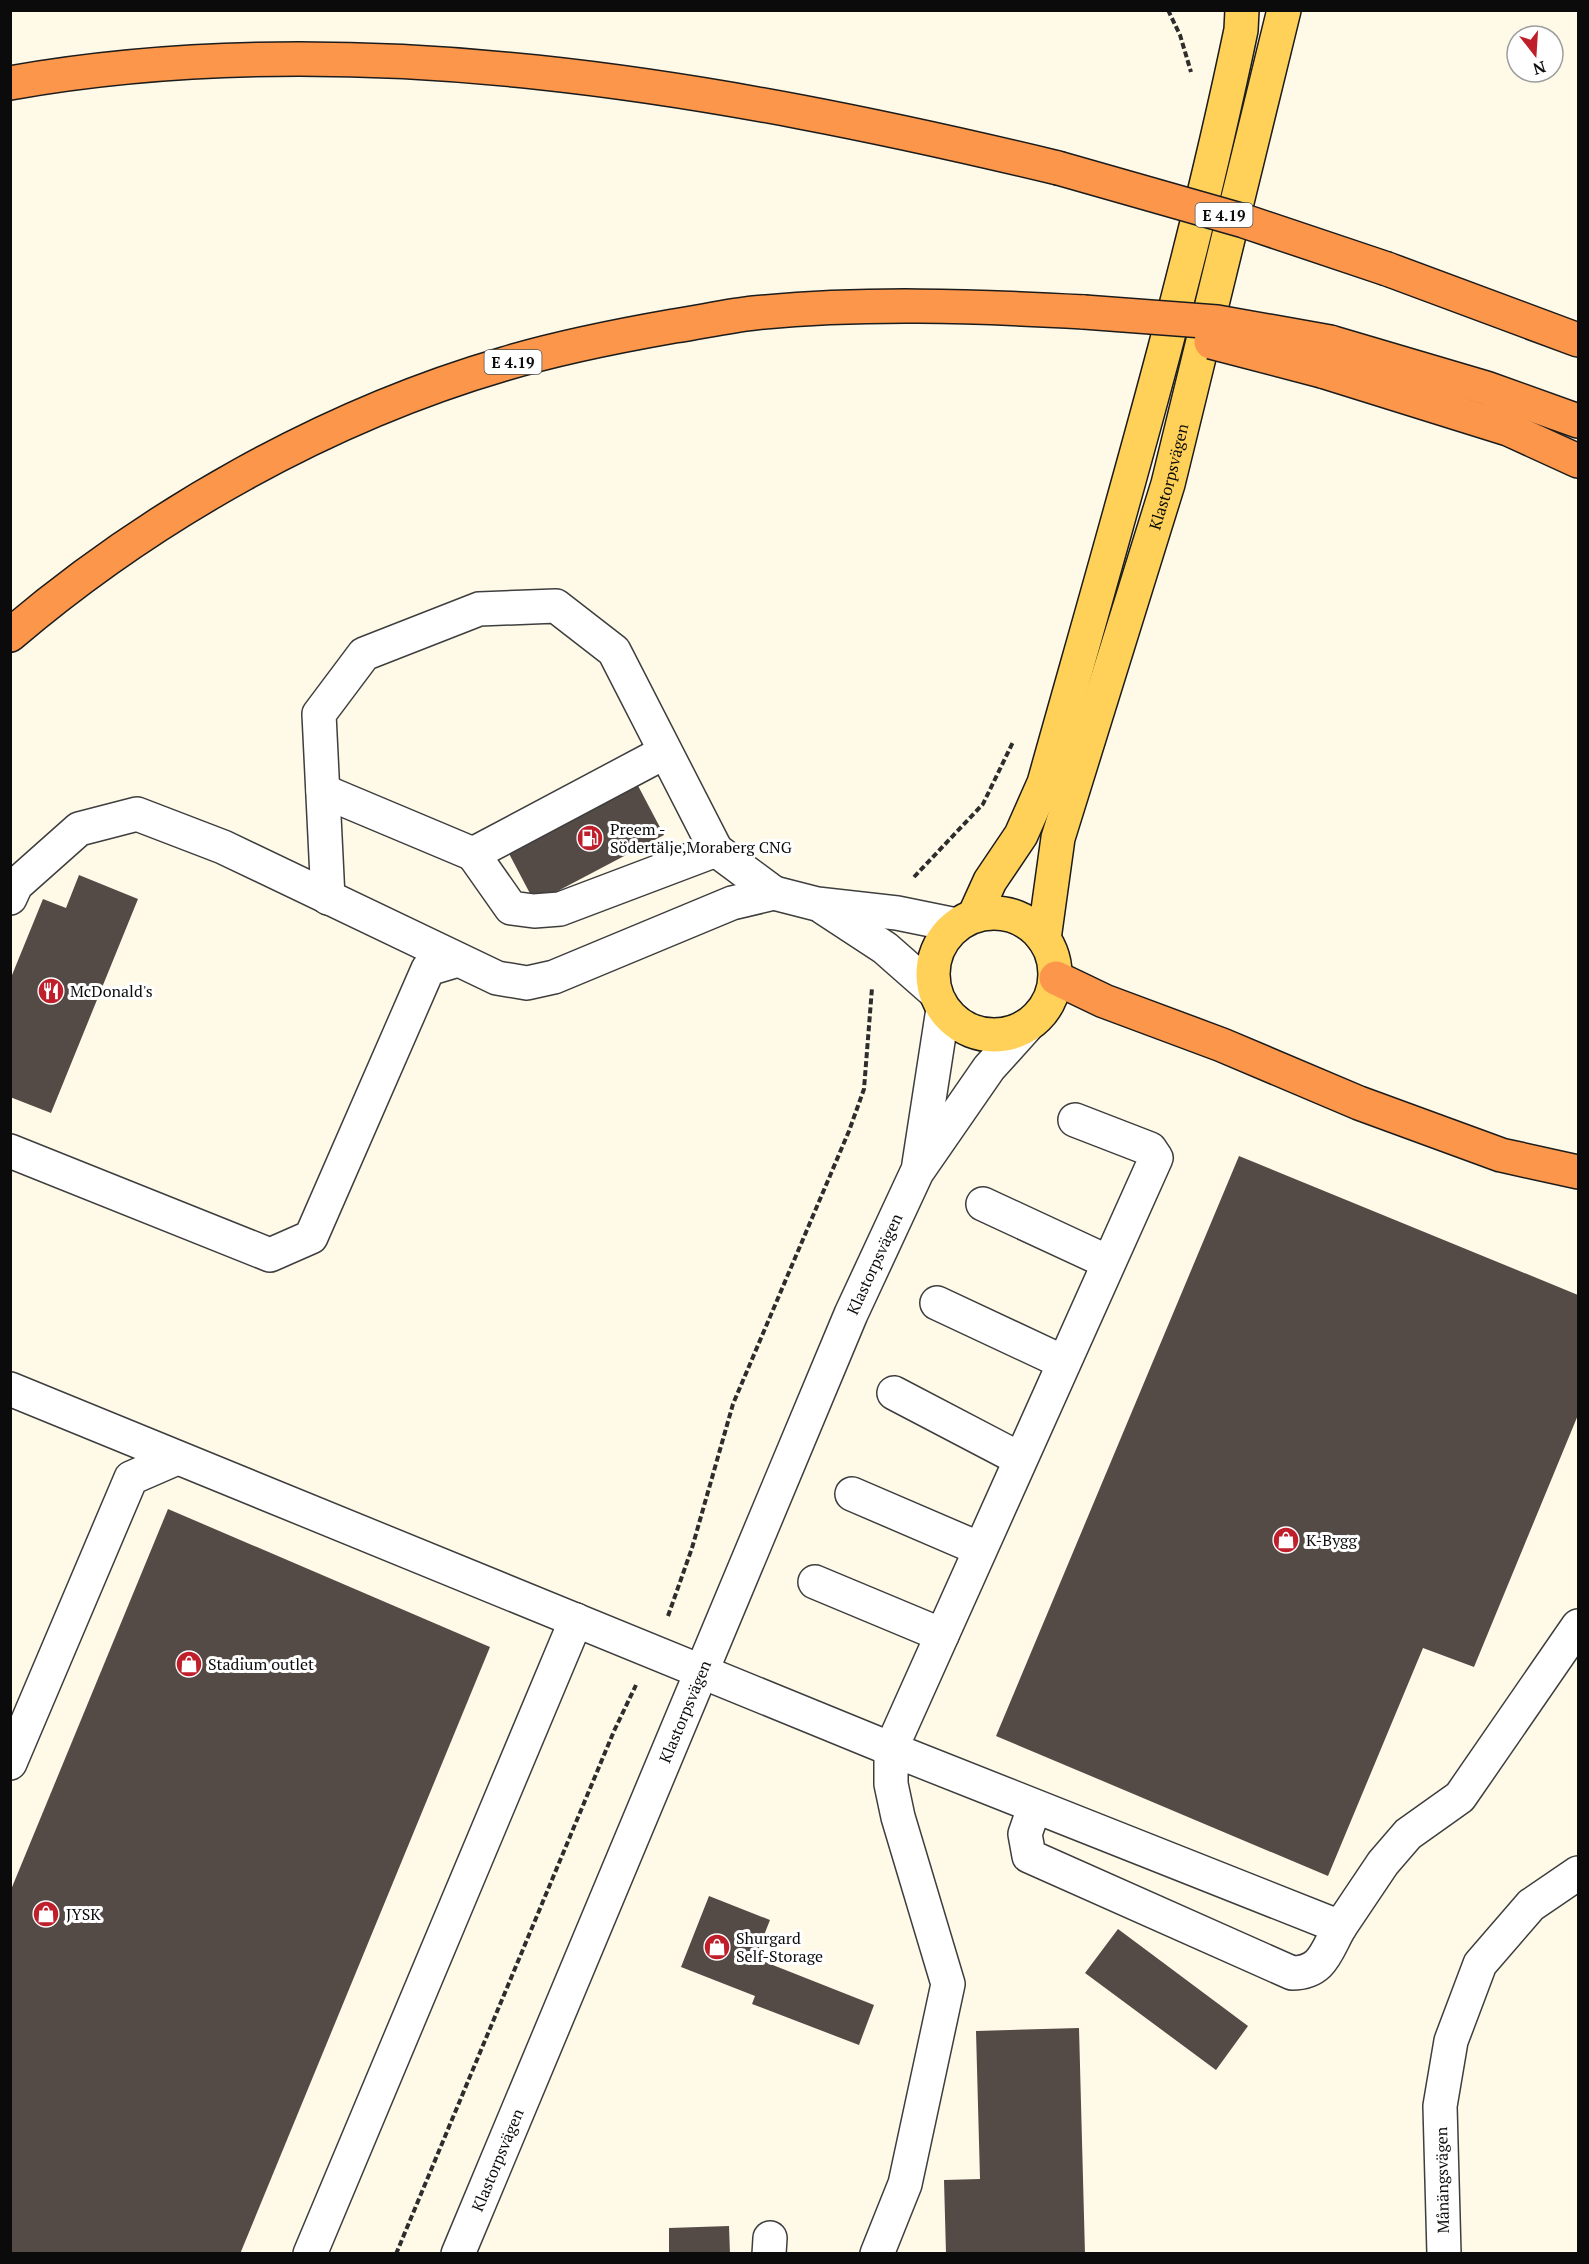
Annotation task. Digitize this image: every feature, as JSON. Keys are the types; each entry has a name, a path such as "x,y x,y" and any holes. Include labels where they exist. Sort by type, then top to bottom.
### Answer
{"highway":[{"name":"E 4.19","path":"10,83 58,75 189,62 319,59 512,70 711,97 903,131 1058,168 1244,221 1387,269 1578,340"},
{"name":"E 4.19","path":"10,636 58,595 162,522 269,460 388,405 504,364 626,334 752,314 871,306 986,307 1217,322 1326,356 1486,388 1578,421"},
{"path":"1326,356 1508,429 1578,461"},
{"path":"1056,978 1104,1001 1222,1045 1370,1107 1501,1155 1578,1172"}],"main road":[{"path":"966,920 1002,913 1023,919 1044,939 1052,955 1056,978 1053,994 1042,1013 1026,1027 1006,1034 984,1035 958,1024 939,1000 932,970 937,950 966,920 1021,836 1044,783 1139,446 1215,154 1241,30 1242,10"},
{"name":"Klastorpsvägen","path":"1044,939 1058,838 1168,484 1284,10"}],"street":[{"path":"328,898 319,714 364,654 479,609 556,606 614,651 716,850 774,893 817,904 966,920"},
{"path":"473,854 665,752"},
{"path":"323,791 473,854 511,908 534,912 560,909 716,850"},
{"path":"10,898 16,885 79,829 137,814 223,847 497,978 527,983 554,977 732,903 774,893"},
{"path":"817,904 885,948 939,1000"},
{"path":"10,1151 270,1255 311,1237 428,969 458,960"},
{"name":"Klastorpsvägen","path":"917,1172 939,1000"},
{"name":"Klastorpsvägen","path":"458,2253 851,1314 917,1172 989,1068 1026,1027"},
{"path":"877,2253 904,2184 948,1984 898,1817 891,1784 891,1749 1156,1158 1150,1149 1075,1120"},
{"path":"983,1204 1108,1262"},
{"path":"938,1303 1063,1362"},
{"path":"10,1389 1034,1808 1340,1927"},
{"path":"894,1393 1020,1459"},
{"path":"10,1763 131,1478 177,1458"},
{"path":"852,1494 980,1549"},
{"path":"815,1582 942,1635"},
{"path":"310,2253 576,1620"},
{"path":"1034,1808 1025,1834 1029,1856 1292,1973 1308,1973 1318,1965 1340,1927 1383,1863 1408,1834 1460,1797 1578,1626"},
{"name":"Månängsvägen","path":"1444,2253 1440,2106 1451,2041 1480,1964 1532,1905 1578,1873"}],"path":[{"path":"897,913 909,884 983,804 1014,736"},
{"path":"396,2253 609,1742 673,1606 733,1404 849,1131 864,1089 872,988 885,948"}],"building":[{"path":"635,780 664,835 535,903 506,848"},
{"path":"79,875 138,899 51,1113 10,1097 10,980 43,899 66,908"},
{"path":"1239,1156 1578,1295 1578,1415 1474,1667 1423,1648 1328,1876 996,1736"},
{"path":"168,1509 490,1647 240,2254 10,2254 10,1892"},
{"path":"709,1896 770,1920 755,1958 874,2005 859,2045 752,2004 755,1996 681,1967"},
{"path":"1118,1929 1248,2026 1216,2070 1085,1973"},
{"path":"1079,2028 1085,2254 946,2254 944,2180 980,2179 976,2031"},
{"path":"729,2226 730,2254 669,2254 669,2228"}],"place":[{"name":"Preem - Södertälje,Moraberg CNG","path":"590,838"},
{"name":"McDonald's","path":"51,991"},
{"name":"K-Bygg","path":"1286,1540"},
{"name":"Stadium outlet","path":"189,1664"},
{"name":"JYSK","path":"46,1914"},
{"name":"Shurgard Self-Storage","path":"717,1947"}]}
